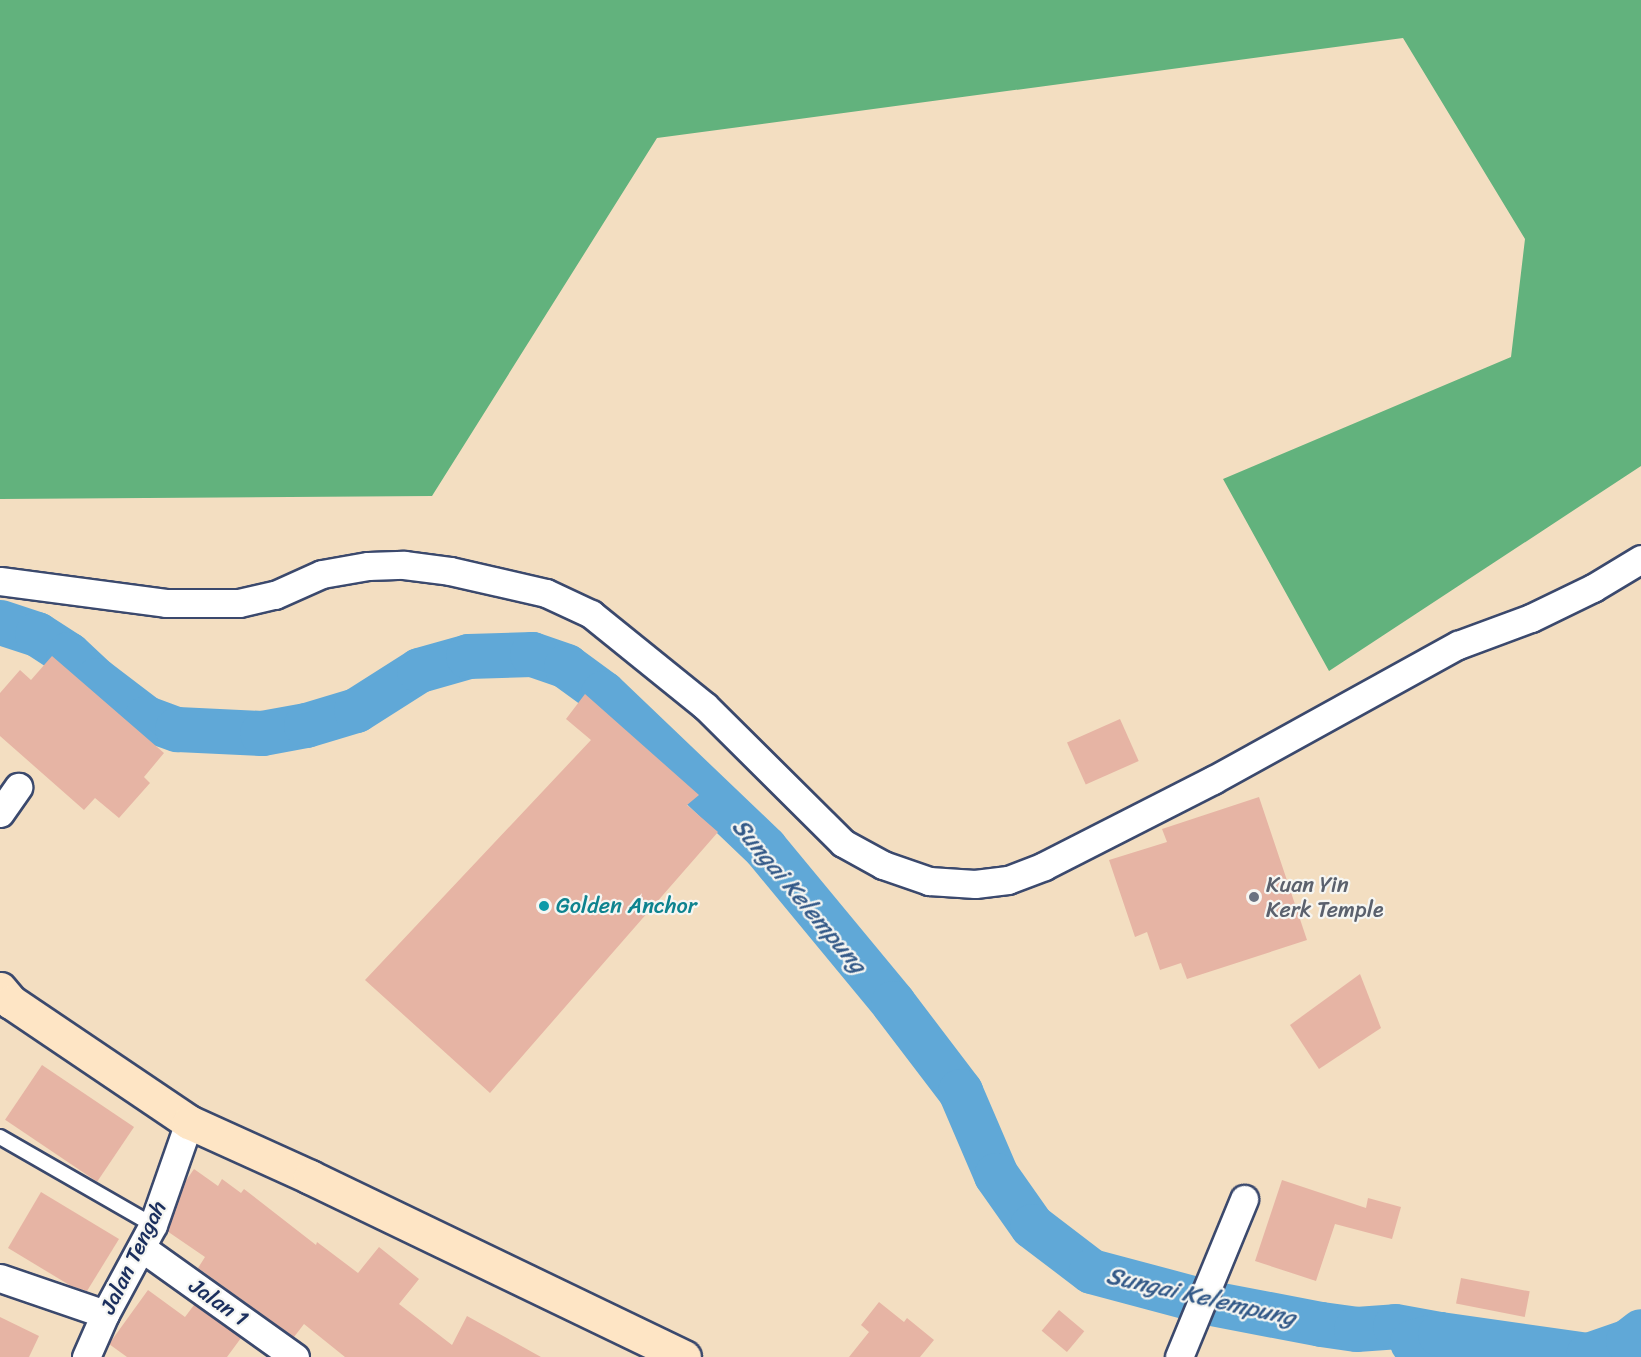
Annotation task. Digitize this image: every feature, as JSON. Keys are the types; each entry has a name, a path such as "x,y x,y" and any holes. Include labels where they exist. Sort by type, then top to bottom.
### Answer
{"main road":[{"path":"4,1003 189,1122 321,1182 684,1357"}],"street":[{"path":"0,581 104,593 165,603 239,603 275,594 322,574 368,566 404,565 450,571 546,593 591,614 705,706 843,843 883,865 929,881 975,884 1008,880 1044,866 1213,780 1448,650 1551,608 1593,588 1641,559"},
{"path":"0,813 18,787"},
{"name":"Jalan Tengah","path":"86,1357 105,1314 147,1236 189,1122"},
{"path":"1179,1357 1244,1199"},
{"name":"Jalan 1","path":"147,1236 296,1357"},
{"path":"0,1278 105,1314"}],"lane":[{"path":"0,1137 147,1236"}],"green space":[{"path":"0,0 1641,0 1641,466 1329,671 1223,479 1511,357 1525,239 1403,38 657,138 432,496 0,499"}],"building":[{"path":"52,656 164,753 144,777 150,783 119,818 95,798 84,810 0,736 0,693 20,670 31,680"},
{"name":"Golden Anchor","path":"585,694 699,795 687,805 718,832 490,1093 365,980 591,740 566,719"},
{"path":"1120,719 1139,761 1086,785 1067,743"},
{"path":"1259,797 1307,940 1187,979 1181,963 1160,970 1147,932 1135,937 1109,860 1167,842 1162,829"},
{"path":"1360,974 1381,1028 1319,1069 1290,1025"},
{"path":"42,1065 134,1127 97,1182 5,1120"},
{"path":"194,1169 218,1186 222,1179 241,1193 244,1189 316,1245 317,1242 358,1273 379,1247 419,1279 399,1304 452,1345 467,1316 541,1357 345,1357 304,1324 294,1337 198,1268 205,1257 167,1231 185,1182"},
{"path":"1282,1180 1366,1208 1368,1198 1401,1207 1392,1239 1335,1224 1316,1281 1255,1261"},
{"path":"41,1192 119,1239 87,1291 71,1286 8,1248"},
{"path":"1461,1278 1530,1291 1525,1317 1456,1304"},
{"path":"148,1290 185,1317 194,1305 241,1338 227,1357 127,1357 109,1344"},
{"path":"879,1302 904,1322 907,1318 934,1340 920,1357 849,1357 869,1332 861,1325"},
{"path":"1059,1310 1084,1331 1067,1352 1042,1331"},
{"path":"0,1317 39,1336 29,1357 0,1357"}],"waterway":[{"name":"Sungai Kelempung","path":"0,622 37,634 68,654 96,680 146,718 177,729 262,733 306,725 356,710 419,670 468,656 532,654 566,666 603,693 765,848 893,1003 960,1091 996,1175 1032,1226 1091,1271 1211,1303 1356,1329 1395,1326 1440,1334"},
{"path":"1412,1342 1440,1334 1588,1355 1628,1341 1641,1331"}],"place":[{"name":"Kuan Yin Kerk Temple","path":"1254,897"},
{"name":"Golden Anchor","path":"544,906"}]}
